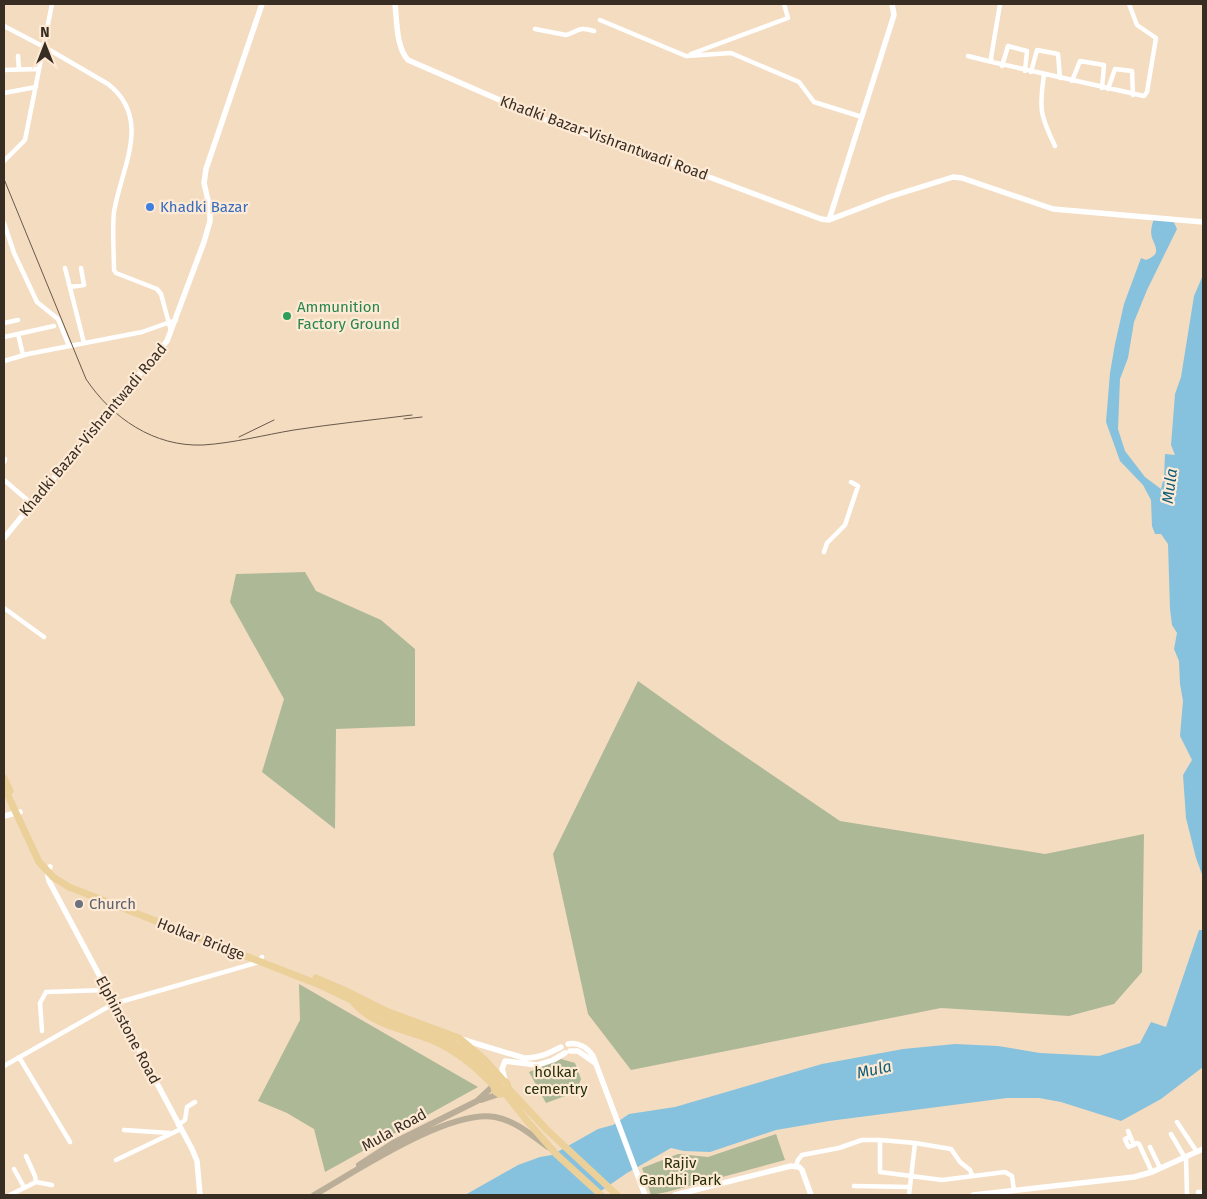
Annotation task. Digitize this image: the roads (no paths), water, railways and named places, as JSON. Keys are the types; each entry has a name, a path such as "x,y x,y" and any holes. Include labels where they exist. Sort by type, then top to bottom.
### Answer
{"main road":[{"name":"Elphinstone Road","path":"4,778 17,810 48,869 71,883 260,960"},
{"path":"4,787 17,810"},
{"path":"260,960 346,991 386,1011 459,1038 485,1060 547,1130 617,1195"},
{"name":"Holkar Bridge","path":"260,960 389,1018 444,1039 464,1051 490,1074 556,1154 601,1195"},
{"path":"350,999 365,1014 378,1022 434,1041 453,1051 478,1070 499,1094"},
{"path":"493,1086 497,1080 505,1083"},
{"path":"477,1101 505,1093 505,1083"},
{"name":"Mula Road","path":"306,1195 477,1101 493,1086"},
{"path":"387,1151 451,1122 491,1117 519,1126 556,1154"},
{"name":"Mula Road","path":"314,1195 387,1151"}],"street":[{"path":"4,161 25,140 52,4"},
{"name":"Khadki Bazar-Vishrantwadi Road","path":"4,538 161,350 171,331 210,221 210,209 204,183 206,169 262,4"},
{"name":"Khadki Bazar-Vishrantwadi Road","path":"395,4 400,46 408,60 543,119 677,165 821,219 829,220"},
{"path":"686,56 788,18 784,4"},
{"path":"829,220 894,15 892,4"},
{"path":"992,62 991,58 1000,4"},
{"path":"968,56 1002,66 1144,96 1147,92 1156,38 1138,25 1129,4"},
{"path":"600,20 686,56 731,53 799,82 814,102 862,117"},
{"path":"4,26 67,60 114,89 121,96 129,110 131,141 114,213 114,270 116,273 157,289 161,294 171,331"},
{"path":"535,29 566,35 578,28 594,31"},
{"path":"1002,66 1008,46 1027,51 1025,71"},
{"path":"1031,72 1037,50 1058,54 1060,78"},
{"path":"18,56 18,69"},
{"path":"1072,81 1080,61 1104,65 1102,88"},
{"path":"4,70 39,69"},
{"path":"1108,89 1115,69 1132,72 1133,94"},
{"path":"1044,75 1040,102 1043,121 1055,146"},
{"path":"4,93 36,87"},
{"path":"829,220 889,197 953,177 962,178 1053,209 1203,222"},
{"path":"4,223 14,253 37,302 58,319 70,346"},
{"path":"65,268 84,343"},
{"path":"70,287 84,284 81,268"},
{"path":"4,323 18,320"},
{"path":"4,361 142,332 176,320"},
{"path":"4,337 54,326"},
{"path":"18,334 23,356"},
{"path":"4,480 32,504"},
{"path":"824,552 826,543 845,525 858,486 851,482"},
{"path":"4,608 44,637"},
{"path":"4,816 17,810"},
{"name":"Elphinstone Road","path":"48,869 49,881 197,1161 200,1195"},
{"path":"4,1066 113,1004 260,960"},
{"path":"42,1031 40,1003 46,992 106,990"},
{"path":"459,1038 531,1059 544,1055 561,1047 563,1044 577,1044 587,1049 597,1065 645,1195"},
{"path":"567,1052 570,1046 568,1044"},
{"path":"561,1047 562,1050 567,1052"},
{"path":"505,1083 502,1069 504,1061 537,1065 553,1060 567,1052 578,1051 597,1065"},
{"path":"19,1057 70,1142"},
{"path":"116,1160 171,1134 185,1120 187,1107 195,1102"},
{"path":"1177,1122 1197,1152"},
{"path":"124,1130 171,1134"},
{"path":"1128,1134 1125,1139 1128,1146 1139,1144 1152,1172"},
{"path":"1171,1134 1186,1157 1187,1195"},
{"path":"880,1140 880,1172 942,1180 1009,1172 1012,1176 1014,1191"},
{"path":"796,1166 802,1155 839,1148 858,1141 880,1140 951,1149 960,1162 970,1170 972,1175"},
{"path":"909,1195 915,1144"},
{"path":"1150,1147 1160,1168"},
{"path":"973,1195 1134,1177 1152,1172 1203,1149"},
{"path":"26,1156 36,1182"},
{"path":"675,1195 785,1166 796,1166 802,1170 811,1195"},
{"path":"14,1169 24,1187"},
{"path":"10,1195 36,1182 52,1185"},
{"path":"854,1186 910,1187"}],"water":[{"name":"Mula","path":"1154,218 1173,220 1177,229 1147,290 1134,322 1128,358 1120,379 1118,429 1125,451 1145,477 1161,489 1164,477 1165,454 1175,455 1171,445 1175,394 1181,377 1194,296 1203,275 1203,877 1186,818 1183,775 1192,760 1180,736 1183,701 1179,661 1174,649 1177,633 1172,625 1170,609 1168,544 1161,534 1155,534 1152,526 1151,500 1143,485 1120,461 1106,422 1110,373 1124,304 1141,258 1146,260 1154,256 1156,251 1151,233"},
{"name":"Mula","path":"1199,930 1203,930 1203,1067 1161,1099 1121,1121 1061,1102 1039,1098 1007,1098 829,1121 776,1130 710,1152 684,1151 671,1148 627,1173 595,1195 465,1195 518,1165 552,1155 598,1129 613,1125 629,1114 675,1107 822,1064 903,1049 955,1044 998,1046 1040,1053 1099,1056 1140,1043 1151,1022 1166,1027"}],"railway":[{"path":"4,179 86,379 108,406 136,427 168,441 203,445 238,441 309,428 412,415"},
{"path":"404,419 422,417"},
{"path":"239,437 274,420"}],"place":[{"name":"Khadki Bazar","path":"150,207"},
{"name":"Ammunition Factory Ground","path":"287,316"},
{"name":"Church","path":"79,904"}],"park label":[{"name":"holkar cementry","path":"556,1080"},
{"name":"Rajiv Gandhi Park","path":"680,1172"}]}
